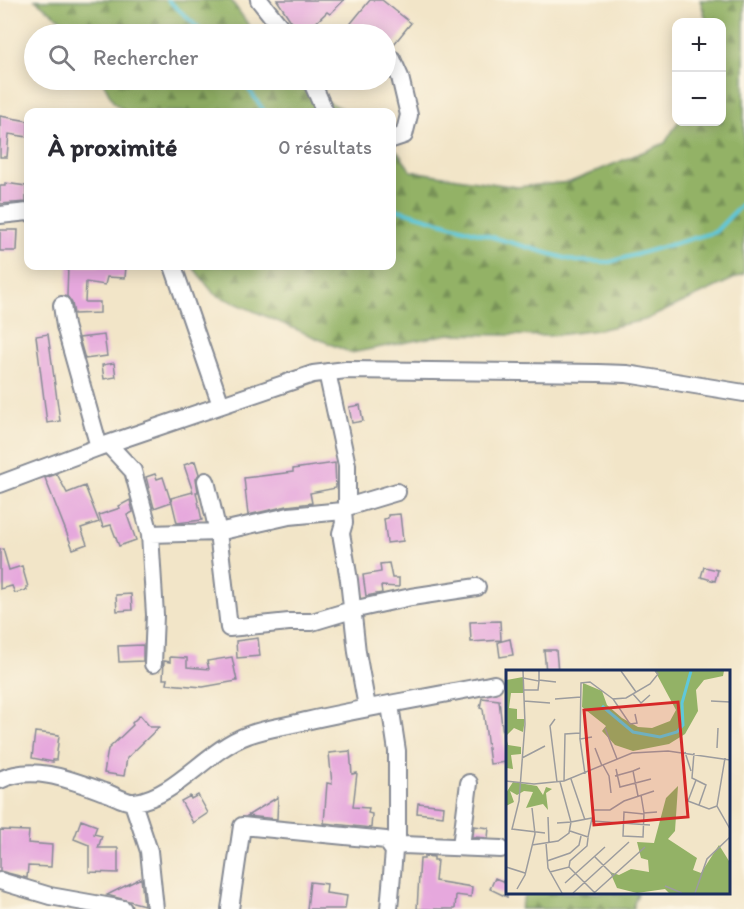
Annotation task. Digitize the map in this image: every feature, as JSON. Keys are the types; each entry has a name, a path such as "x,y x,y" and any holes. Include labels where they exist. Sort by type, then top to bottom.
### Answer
{"street":[{"path":"259,0 278,24"},
{"path":"396,68 409,115 404,135 396,138"},
{"path":"315,90 323,108"},
{"path":"0,215 24,212"},
{"path":"174,270 221,405"},
{"path":"62,305 65,326 103,446 133,471 150,534 155,615 153,664"},
{"path":"0,484 284,382 327,372 438,370 627,374 744,393"},
{"path":"327,372 348,465 344,523 341,532 357,652 367,707"},
{"path":"206,481 218,532 229,628 279,622 312,622 352,610 411,597 477,587"},
{"path":"150,534 218,532 289,516 345,509 397,492"},
{"path":"0,780 18,773 51,775 78,782 133,803 165,793 213,753 247,735 367,707 390,705 494,684"},
{"path":"389,909 396,849 397,751 390,705"},
{"path":"460,846 469,783"},
{"path":"133,803 149,851 155,909"},
{"path":"230,909 242,826 386,840 396,849"},
{"path":"396,849 403,845 501,849"},
{"path":"0,881 50,896 123,909"}],"green space":[{"path":"35,0 231,0 248,24 67,24"},
{"path":"700,0 744,0 744,274 645,320 597,330 549,336 449,334 351,353 214,294 195,270 396,270 396,150 411,171 517,187 570,182 665,143 676,126 726,126 726,18 706,18"},
{"path":"107,90 304,90 341,108 121,108 114,103"},
{"path":"524,894 638,894 634,909 520,909"}],"building":[{"path":"277,0 344,0 330,14 327,12 314,24 294,24"},
{"path":"370,0 382,0 411,23 396,42 396,24 350,24"},
{"path":"0,116 24,120 24,136 9,134 7,157 0,157"},
{"path":"5,183 24,186 24,202 0,204 0,186 5,186"},
{"path":"0,230 18,230 17,251 0,251"},
{"path":"68,270 126,270 125,278 107,277 105,285 86,282 85,302 100,302 100,313 74,314 72,303 67,296"},
{"path":"48,334 60,421 47,423 36,336"},
{"path":"104,335 107,356 85,359 79,338"},
{"path":"114,363 116,377 104,379 102,365"},
{"path":"360,405 363,421 352,423 349,407"},
{"path":"195,461 199,474 196,479 198,492 196,492 202,520 177,523 171,498 193,492 184,465"},
{"path":"335,463 336,488 310,493 312,503 248,515 244,478 293,472 293,469"},
{"path":"57,474 67,493 85,486 99,522 81,528 87,544 73,549 45,478"},
{"path":"155,474 157,479 163,477 171,502 154,508 146,477"},
{"path":"130,500 133,512 127,515 136,540 119,546 111,525 103,527 99,515 120,508 119,506"},
{"path":"400,514 403,541 387,543 384,519 388,518 388,515"},
{"path":"3,549 9,570 22,566 27,590 15,593 12,586 0,589 0,550"},
{"path":"389,563 392,578 399,578 399,587 381,586 382,593 366,596 363,575 381,572 380,564"},
{"path":"704,567 718,570 715,581 701,577"},
{"path":"131,594 132,610 117,611 116,595"},
{"path":"500,621 501,640 471,642 470,622"},
{"path":"258,638 260,656 237,658 236,641"},
{"path":"510,639 513,655 500,657 498,642"},
{"path":"143,645 143,661 119,662 118,646"},
{"path":"544,650 556,650 558,670 546,670"},
{"path":"170,657 187,658 187,667 209,669 207,661 232,657 237,681 203,687 167,684 168,679 163,679 164,661 170,662"},
{"path":"482,698 499,700 506,762 490,764 483,709 480,708"},
{"path":"140,715 150,727 159,727 127,758 124,776 104,773 108,749"},
{"path":"35,732 59,735 56,760 53,762 32,758"},
{"path":"350,751 352,774 357,773 353,807 369,808 368,813 372,814 371,828 324,823 327,783 332,784 329,753"},
{"path":"198,795 208,813 193,823 181,801"},
{"path":"278,797 277,819 247,816 265,805"},
{"path":"418,803 444,806 443,816 417,813"},
{"path":"81,820 97,826 94,834 102,836 98,848 118,848 118,873 89,872 89,845 74,839"},
{"path":"474,826 489,828 488,838 473,837"},
{"path":"0,830 29,831 28,843 52,845 51,867 28,866 27,878 0,871"},
{"path":"424,856 434,857 434,860 437,860 435,881 472,887 471,897 456,895 455,909 417,909 420,859 424,859"},
{"path":"141,878 144,905 107,895"},
{"path":"495,878 506,883 507,897 490,889"},
{"path":"310,882 327,884 326,893 347,896 345,909 307,909"}],"waterway":[{"path":"168,0 194,24"},
{"path":"249,90 262,108"},
{"path":"396,209 575,261 610,262 715,232 744,202"}]}
